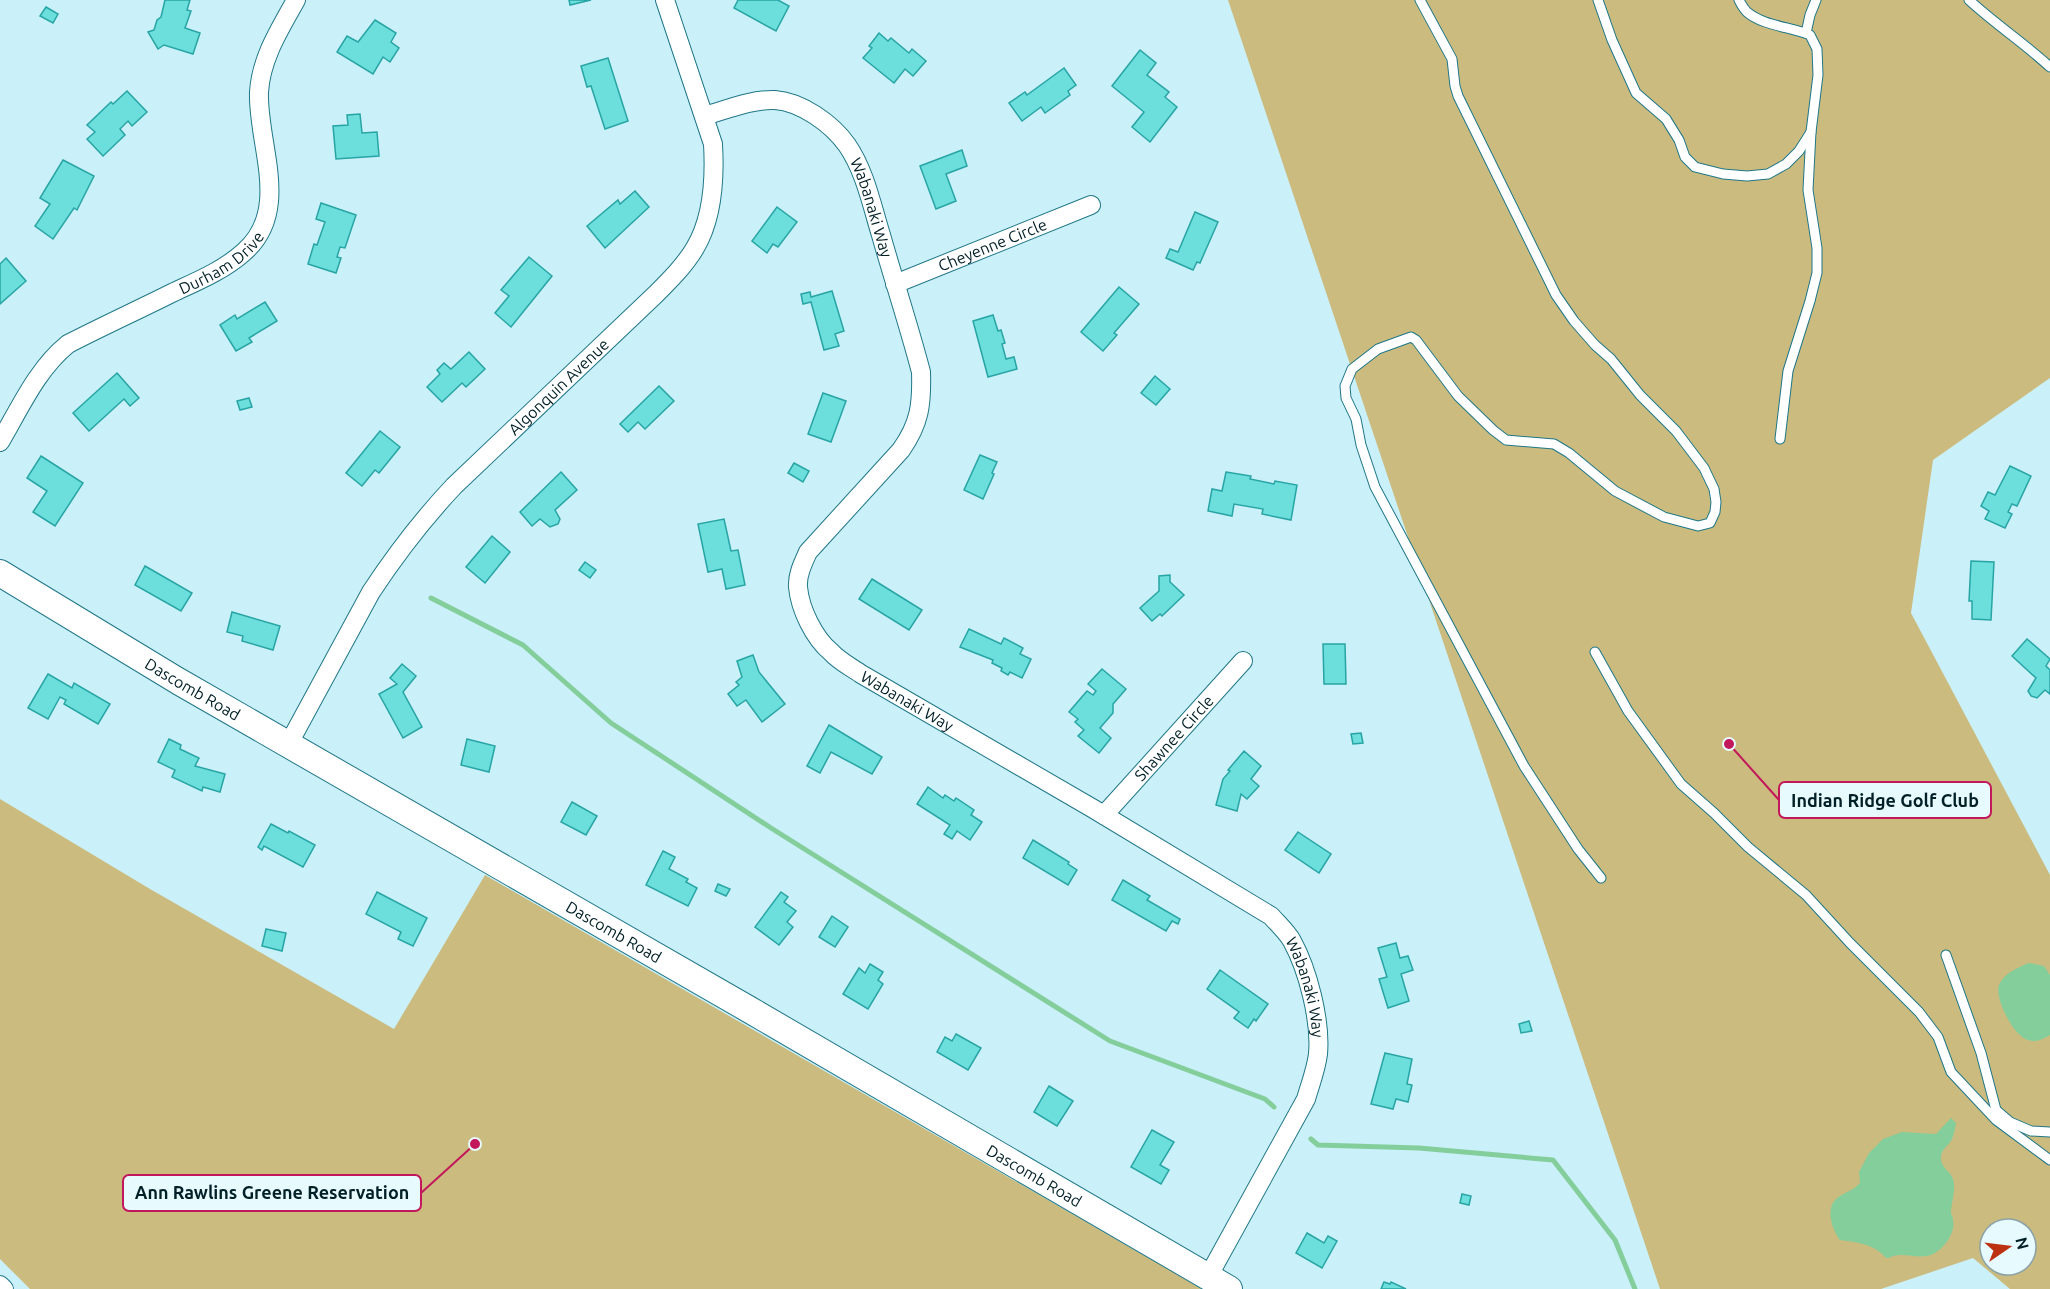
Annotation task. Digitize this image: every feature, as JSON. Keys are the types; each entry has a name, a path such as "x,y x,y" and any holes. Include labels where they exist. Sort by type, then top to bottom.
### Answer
{"main road":[{"name":"Dascomb Road","path":"0,573 178,681 1219,1283"}],"street":[{"name":"Durham Drive","path":"0,442 38,377 55,354 74,341 222,268 246,250 261,231 267,219 270,188 259,92 268,53 296,0"},
{"name":"Algonquin Avenue","path":"288,745 371,592 427,514 656,294 696,247 705,226 711,202 715,169 713,144 665,0"},
{"name":"Wabanaki Way","path":"704,116 757,101 776,100 797,106 815,116 834,130 848,146 863,178 921,372 922,394 918,422 911,435 901,450 808,552 800,569 798,586 803,607 814,632 830,652 853,668 1104,814 1271,916 1292,939 1313,1002 1318,1052 1315,1070 1306,1100 1219,1283"},
{"name":"Cheyenne Circle","path":"895,284 1090,205"},
{"name":"Shawnee Circle","path":"1104,814 1243,661"},
{"path":"0,1285 4,1289"}],"lane":[{"path":"1420,0 1452,59 1458,96 1556,295 1595,345 1611,359 1640,395 1691,449 1714,489 1715,512 1710,523 1698,525 1683,523 1664,517 1615,492 1569,453 1554,444 1506,440 1492,430 1458,396 1416,340 1411,337 1378,349 1352,369 1345,386 1346,398 1356,419 1361,445 1375,487 1524,766 1578,849 1601,878"},
{"path":"1598,0 1612,40 1636,93 1666,119 1679,140 1685,157 1695,168 1747,176 1768,174 1786,164 1799,151 1811,132"},
{"path":"1739,0 1748,13 1810,35 1817,49 1818,75 1811,132 1808,190 1817,248 1817,273 1788,370 1780,439"},
{"path":"1806,33 1816,0"},
{"path":"1969,0 1995,23 2022,41 2050,67"},
{"path":"1595,652 1628,711 1681,784 1748,847 1806,895 1850,943 1920,1012 1938,1037 1951,1072 1996,1120 2050,1160"},
{"path":"1946,956 1981,1053 1995,1110 2010,1122 2031,1131 2050,1132"}],"shaded area":[{"path":"1228,0 2050,0 2050,378 1933,460 1911,613 2050,875 2050,1289 2010,1289 1996,1277 2038,1277 2038,1217 1978,1217 1978,1262 1973,1258 1881,1289 1660,1289"},
{"path":"0,799 150,889 394,1029 485,875 1202,1289 30,1289 0,1259"},
{"path":"2029,963 2044,966 2050,975 2050,1035 2034,1041 2023,1037 2011,1025 2002,1007 1998,991 2004,977"},
{"path":"1951,1118 1956,1123 1954,1132 1941,1156 1942,1163 1952,1176 1954,1187 1951,1211 1953,1230 1945,1244 1937,1252 1927,1256 1899,1255 1886,1258 1871,1247 1840,1240 1832,1223 1832,1205 1840,1196 1860,1183 1859,1172 1869,1153 1883,1139 1902,1132 1936,1134"}],"building":[{"path":"165,0 190,0 187,10 191,11 185,28 200,33 193,54 164,45 158,49 148,32 154,30 157,20 161,17"},
{"path":"569,0 591,0 570,5"},
{"path":"738,0 778,0 789,6 776,31 734,8"},
{"path":"46,7 58,14 53,23 40,16"},
{"path":"375,20 396,33 391,42 399,48 390,62 383,57 373,74 337,52 347,36 358,42"},
{"path":"879,33 888,41 891,38 909,53 912,49 926,61 913,76 905,69 894,83 863,58 872,48 869,46"},
{"path":"1140,50 1156,63 1147,75 1169,92 1165,97 1177,107 1150,142 1132,127 1144,112 1112,86"},
{"path":"608,58 628,121 605,129 591,86 587,87 581,66"},
{"path":"1064,68 1076,85 1068,91 1070,95 1045,113 1041,107 1022,121 1009,103 1025,92 1027,95"},
{"path":"127,91 147,112 132,126 128,121 120,129 125,135 103,156 87,139 95,132 87,125 111,102 113,104"},
{"path":"360,114 362,133 377,132 379,156 336,159 333,126 348,125 347,115"},
{"path":"962,150 967,166 946,174 956,201 936,209 920,166"},
{"path":"63,160 94,176 77,210 74,208 53,239 35,226 50,204 40,198"},
{"path":"635,191 649,207 605,248 587,226 618,200 620,204"},
{"path":"321,203 356,215 345,248 340,247 337,257 341,258 336,273 308,264 314,244 317,245 325,222 316,219"},
{"path":"777,207 797,222 778,247 773,244 767,253 752,241"},
{"path":"1195,212 1218,222 1200,263 1197,262 1193,270 1166,258 1170,249 1178,252"},
{"path":"529,257 552,276 511,327 495,313 509,296 501,290"},
{"path":"6,258 26,281 0,304 0,264"},
{"path":"1119,287 1139,304 1114,333 1117,335 1103,351 1081,332"},
{"path":"832,291 844,331 835,334 839,346 824,350 811,302 803,304 801,294 810,292 811,297"},
{"path":"265,302 277,321 249,338 252,342 236,351 220,325 235,315 237,319"},
{"path":"993,315 1005,343 1002,344 1006,359 1014,357 1017,369 988,377 973,321"},
{"path":"469,352 485,369 466,387 462,383 442,402 427,387 440,374 437,370 444,363 451,369"},
{"path":"117,373 139,398 130,406 124,399 89,431 73,413"},
{"path":"1155,376 1170,389 1156,405 1141,393"},
{"path":"659,386 674,401 645,429 638,422 628,432 620,424"},
{"path":"823,393 846,401 831,442 808,434"},
{"path":"249,398 252,407 240,410 237,401"},
{"path":"380,431 400,447 379,473 375,470 362,486 346,473"},
{"path":"980,455 997,462 983,499 964,490"},
{"path":"41,456 83,483 55,526 33,512 47,491 27,478"},
{"path":"794,463 809,471 803,482 788,473"},
{"path":"2010,466 2031,476 2017,506 2012,504 2008,512 2012,514 2005,528 1985,519 1989,511 1981,506 1988,492 1995,495"},
{"path":"561,472 577,490 555,510 560,519 558,524 550,527 540,519 532,526 520,512"},
{"path":"1226,472 1251,476 1250,479 1274,484 1275,481 1297,485 1291,520 1262,514 1263,509 1234,504 1232,516 1208,511 1212,489 1222,491"},
{"path":"724,519 731,551 738,550 745,585 726,589 722,569 708,572 698,524"},
{"path":"492,536 510,552 485,583 466,567"},
{"path":"1971,561 1994,562 1991,620 1972,619 1972,601 1969,601"},
{"path":"585,562 596,570 590,578 579,570"},
{"path":"145,566 192,593 181,611 135,585"},
{"path":"1170,575 1170,582 1184,595 1162,616 1160,614 1152,621 1140,608 1159,591 1159,576"},
{"path":"872,579 922,610 909,630 859,599"},
{"path":"232,612 280,626 273,650 242,641 243,636 227,632"},
{"path":"969,629 1001,644 1004,638 1023,648 1020,654 1031,659 1022,678 1010,672 1008,675 1001,671 1002,668 992,663 993,660 960,647"},
{"path":"2027,639 2050,659 2046,666 2050,670 2050,694 2045,690 2037,698 2031,696 2028,691 2036,678 2012,656"},
{"path":"1323,644 1345,644 1346,684 1324,684"},
{"path":"753,655 759,672 785,704 762,722 746,700 737,706 728,694 739,685 736,682 742,677 737,661"},
{"path":"402,664 416,676 403,692 422,727 403,738 379,694 397,684 390,678"},
{"path":"1102,669 1126,689 1113,704 1113,713 1100,728 1111,738 1099,753 1078,736 1084,730 1075,722 1078,719 1069,712 1087,691 1093,695 1096,691 1088,684"},
{"path":"48,674 72,688 74,683 110,704 98,724 64,704 66,700 60,697 48,719 28,708"},
{"path":"829,725 882,757 872,774 831,752 820,773 807,766"},
{"path":"1361,733 1363,743 1353,744 1351,734"},
{"path":"169,739 181,745 180,749 199,758 195,766 225,774 220,792 203,787 202,791 172,777 175,770 158,762"},
{"path":"467,739 495,746 489,772 461,765"},
{"path":"1244,751 1261,766 1251,779 1259,786 1247,799 1241,794 1237,811 1216,805 1223,779"},
{"path":"928,787 943,798 945,795 954,801 956,798 974,810 971,815 982,822 970,840 957,831 952,839 944,834 950,825 917,804"},
{"path":"572,802 597,816 586,835 561,822"},
{"path":"271,824 315,845 303,867 264,846 262,850 258,847"},
{"path":"1298,832 1331,854 1319,873 1285,850"},
{"path":"1033,840 1069,862 1068,864 1077,870 1068,885 1023,858"},
{"path":"663,851 675,857 669,869 688,879 686,882 697,888 688,906 646,885"},
{"path":"1123,880 1150,896 1147,900 1180,919 1178,924 1172,921 1166,931 1112,900"},
{"path":"718,884 730,889 726,896 715,891"},
{"path":"377,892 427,918 413,946 398,939 401,932 366,914"},
{"path":"781,892 788,897 784,902 796,911 787,922 793,927 779,945 755,927"},
{"path":"832,916 848,927 835,947 819,937"},
{"path":"266,929 286,933 282,951 262,946"},
{"path":"1396,943 1400,958 1408,956 1413,970 1401,974 1409,1001 1388,1008 1379,979 1387,977 1378,948"},
{"path":"870,964 883,972 878,980 883,984 868,1009 843,994 859,968 865,973"},
{"path":"1220,970 1268,1004 1248,1028 1234,1018 1239,1012 1207,989"},
{"path":"1529,1021 1532,1031 1521,1033 1519,1024"},
{"path":"956,1034 981,1048 968,1070 937,1052 945,1037 952,1041"},
{"path":"1385,1053 1412,1059 1407,1084 1412,1085 1408,1102 1396,1099 1393,1109 1371,1104"},
{"path":"1049,1086 1073,1101 1057,1126 1034,1112"},
{"path":"1152,1130 1174,1142 1160,1165 1169,1170 1161,1184 1131,1167"},
{"path":"1462,1194 1471,1196 1469,1205 1460,1203"},
{"path":"1307,1233 1324,1243 1328,1236 1337,1241 1322,1268 1296,1253"},
{"path":"1384,1282 1390,1284 1391,1282 1406,1289 1381,1289"}],"waterway":[{"path":"431,598 523,645 611,723 771,828 1110,1041 1265,1099 1274,1107"},
{"path":"1311,1139 1318,1145 1419,1148 1553,1160 1615,1240 1635,1289"}],"place":[{"name":"Indian Ridge Golf Club","path":"1729,744"},
{"name":"Ann Rawlins Greene Reservation","path":"475,1144"}]}
